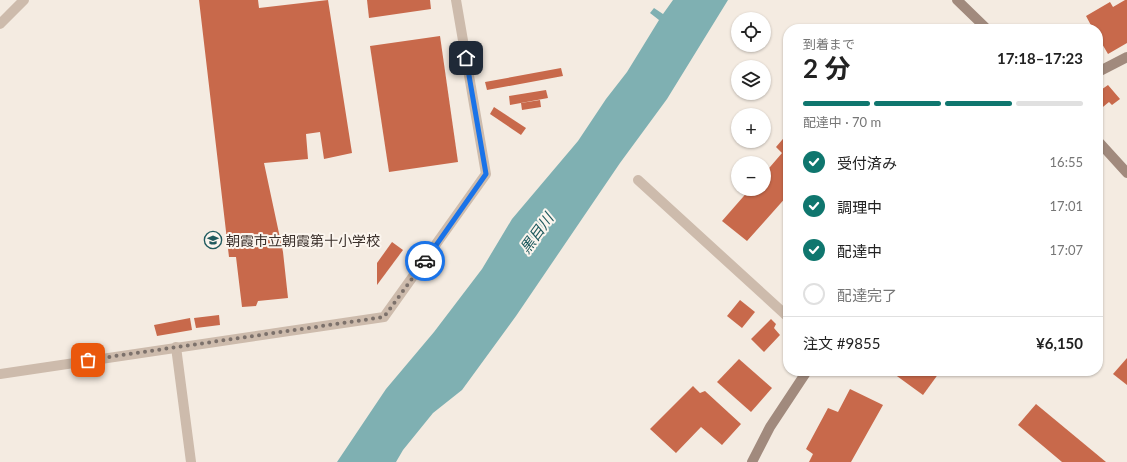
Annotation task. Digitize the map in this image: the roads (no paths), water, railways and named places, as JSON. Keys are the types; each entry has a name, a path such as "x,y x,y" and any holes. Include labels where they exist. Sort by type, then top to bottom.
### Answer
{"street":[{"path":"0,24 24,0"},
{"path":"0,374 384,317 486,174 456,0"},
{"path":"957,0 982,24"},
{"path":"1103,69 1127,56"},
{"path":"1103,147 1127,173"},
{"path":"638,180 783,312"},
{"path":"176,347 191,462"},
{"path":"752,462 770,427 804,376"}],"water":[{"name":"黒目川","path":"673,0 728,0 667,99 620,163 516,316 462,390 433,413 403,450 396,462 337,462 386,389 434,332 482,269 512,219 578,141 606,99 627,72 659,20 650,13 654,8 663,14"}],"place":[{"name":"朝霞市立朝霞第十小学校","path":"213,240"}]}
